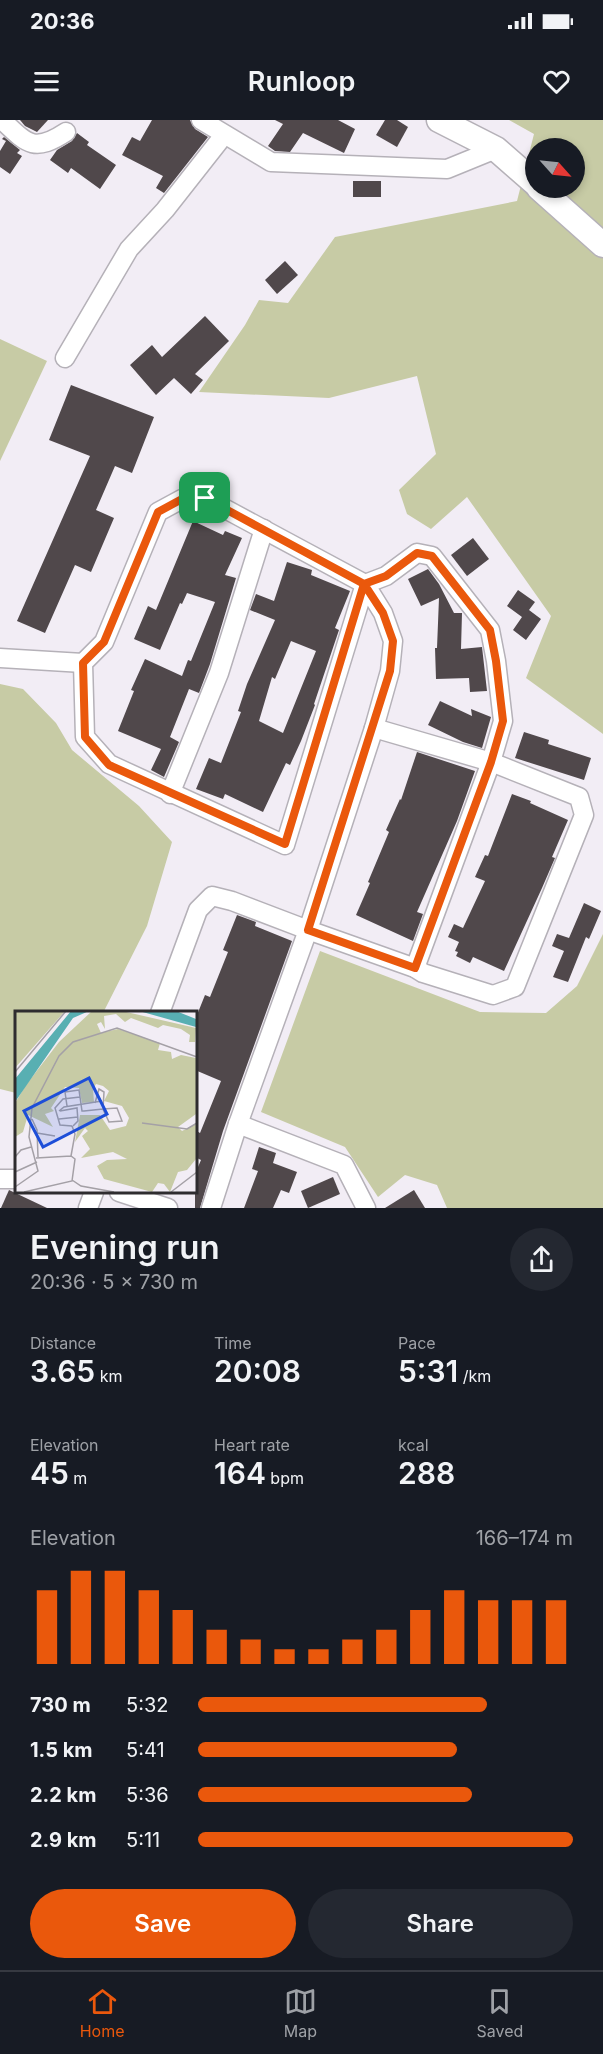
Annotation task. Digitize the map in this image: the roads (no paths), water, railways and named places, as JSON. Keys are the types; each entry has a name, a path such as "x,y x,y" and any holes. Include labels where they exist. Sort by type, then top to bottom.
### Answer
{"main road":[{"path":"438,120 496,149 525,174"},
{"path":"550,198 603,245"}],"street":[{"path":"2,120 30,143 41,145 66,132"},
{"path":"201,120 271,162 447,169 496,149"},
{"path":"65,358 129,249 165,210 224,135"},
{"path":"211,1208 238,1124 308,930 374,728 390,671 393,641 383,613 364,584 205,498 182,499 158,512 104,642 83,663 85,737 109,765 285,844 364,584"},
{"path":"171,794 219,673 264,529"},
{"path":"364,584 386,576 417,553 432,556 490,630 496,661 503,721 491,762 415,968"},
{"path":"0,658 83,663"},
{"path":"161,1011 198,910 212,896 232,901 415,968 423,973 493,995 515,987 584,815 579,797 491,762 374,728"},
{"path":"238,1124 344,1165 366,1208"},
{"path":"88,1208 93,1193"},
{"path":"125,1193 168,1208"}]}
